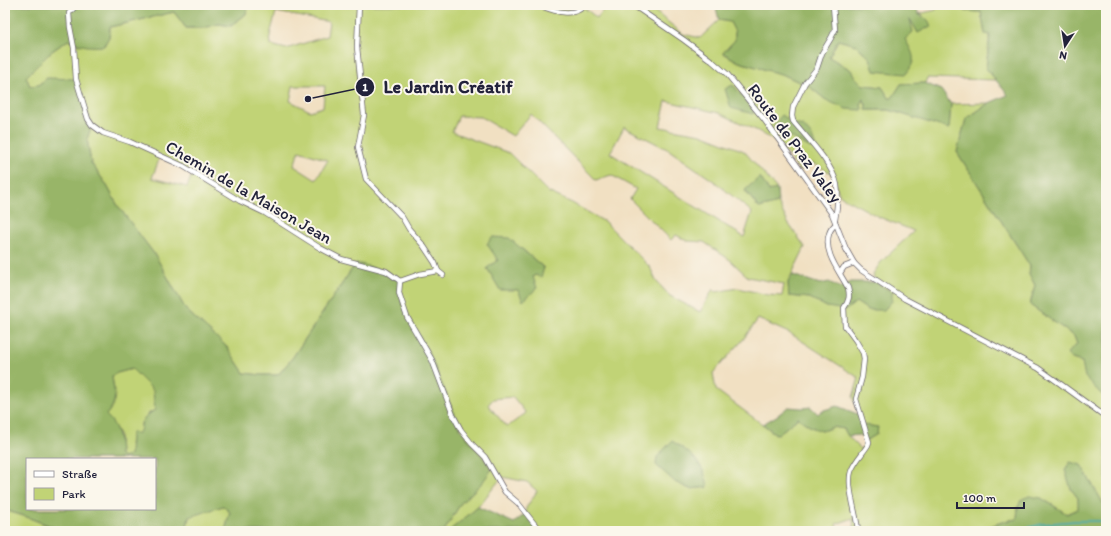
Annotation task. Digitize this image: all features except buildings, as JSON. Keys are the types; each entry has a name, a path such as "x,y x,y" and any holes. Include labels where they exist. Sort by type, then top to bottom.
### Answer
{"street":[{"name":"Chemin de la Maison Jean","path":"77,5 70,13 75,73 77,85 92,125 104,133 150,150 183,166 240,201 265,212 320,248 341,259 386,271 400,281"},
{"path":"359,5 357,48 364,115 358,147 366,179 394,207 409,229 424,245 435,263 438,272 442,275"},
{"path":"538,5 554,11 566,13 576,11 585,5"},
{"name":"Route de Praz Valey","path":"633,5 712,60 726,74 763,118 797,163 832,214 846,249 854,263 870,277 897,294 1038,368 1106,417"},
{"path":"833,5 835,30 822,53 817,68 805,83 793,107 792,116 793,121 833,172 837,185 838,198 836,223 830,231 828,246 831,257 850,293 847,304 844,308 845,326 856,341 864,359 862,377 856,399 869,442 852,469 850,479 858,531"},
{"path":"840,273 844,267 854,263"},
{"path":"438,272 420,274 400,281 399,293 407,317 432,360 453,415 461,430 485,458 505,492 518,503 540,531"}],"green space":[{"path":"5,5 248,5 246,14 231,26 219,24 203,28 186,28 174,12 110,27 109,37 104,46 85,46 68,40 52,51 26,77 30,86 38,85 47,78 76,79 92,125 87,139 91,163 106,184 118,206 155,255 186,310 227,347 244,373 278,375 293,357 356,263 386,271 400,281 402,303 432,360 461,430 492,469 482,483 461,503 444,531 225,531 230,512 223,506 189,517 186,531 59,531 58,529 5,511","holes":["132,369 153,390 155,410 143,420 141,429 137,434 133,432 131,435 130,455 123,458 120,455 118,433 114,424 106,415 113,405 115,397 112,376"]},
{"path":"248,5 549,5 572,10 576,10 582,6 597,18 607,5 647,5 683,34 700,38 719,20 730,22 735,31 735,40 723,53 739,62 784,75 810,87 826,100 862,110 861,103 863,98 866,104 866,110 889,110 949,128 951,104 989,103 966,119 957,152 1030,266 1029,274 1035,285 1030,305 1074,336 1077,344 1068,353 1072,359 1082,362 1102,395 1106,394 1106,508 1081,466 1071,489 1078,498 1079,509 1067,514 1041,498 1018,507 1017,519 1005,521 977,531 854,531 853,518 836,524 838,531 540,531 526,513 526,508 537,491 527,482 502,477 478,507 449,531 444,531 461,503 482,483 472,444 356,263 293,357 278,375 244,373 227,347 186,310 155,255 118,206 106,184 91,163 87,139 92,125 47,78 38,85 30,86 26,77 52,51 68,40 78,45 109,37 110,27 174,12 186,28 203,28 219,24 231,26 246,14","holes":["276,12 329,22 327,36 286,49 271,45 270,35","293,86 325,86 323,107 310,111 290,101","666,101 719,113 758,131 780,144 800,171 812,163 831,173 840,196 879,217 914,231 881,262 873,274 875,282 868,310 856,302 827,307 810,298 789,296 788,282 805,247 788,223 778,203 759,208 745,191 760,178 769,192 777,189 744,151 701,134 660,127","531,114 596,180 611,175 636,189 630,199 671,240 676,235 687,241 704,242 730,260 748,277 784,284 782,296 768,295 738,288 715,292 713,289 700,312 670,296 656,281 650,267 605,222 572,203 548,192 509,153 452,132 459,116 481,117 513,136","624,127 669,150 715,182 752,212 744,237 610,153","299,151 328,160 316,180 294,166","160,157 193,172 187,187 152,178","521,248 544,268 533,277 487,269","758,319 791,334 859,378 853,397 863,425 877,427 877,434 866,441 861,449 848,436 844,429 833,427 822,431 811,427 798,418 777,435 716,390 713,373 742,341","513,397 526,413 507,427 488,405 493,399","675,482 708,487 690,489"]},
{"path":"719,5 917,5 918,14 928,20 931,26 918,33 910,19 913,32 905,39 912,53 913,60 910,69 906,74 874,71 870,58 856,45 838,40 829,57 851,70 855,77 863,85 882,87 889,98 892,98 901,84 925,83 941,90 951,104 949,129 889,110 866,110 866,104 863,99 861,103 862,110 846,109 826,100 810,87 784,75 739,62 723,53 735,40 735,32 730,22 719,20 716,8"},
{"path":"936,5 964,5 965,11 981,12 985,33 990,34 986,68 996,80 927,78 925,83 901,84 892,99 889,98 882,87 863,85 854,77 851,70 829,57 838,40 856,45 870,58 905,39 910,17 918,33 923,15 918,14 936,10"},
{"path":"964,5 1106,5 1106,394 1102,395 1085,377 1082,362 1072,359 1067,353 1077,344 1074,336 1030,305 1035,285 1029,274 1030,266 957,152 966,119 989,103 1008,95 986,68 990,35 985,34 981,12 965,11"},
{"path":"733,85 754,110 753,114 731,108 725,89"},
{"path":"782,115 794,124 803,126 811,135 816,146 810,148 773,126"},
{"path":"760,177 769,191 777,189 778,203 759,208 745,190"},
{"path":"492,237 509,238 544,268 541,277 535,275 533,277 537,288 523,301 518,290 500,290 487,268 498,260 487,244"},
{"path":"793,275 820,284 829,282 841,288 851,282 875,282 892,292 892,301 884,310 868,310 856,302 846,310 827,307 810,298 789,296 788,282"},
{"path":"132,369 153,390 155,410 148,414 141,423 141,429 130,443 130,455 123,458 120,455 119,434 106,415 113,405 115,397 112,376"},
{"path":"837,406 860,415 863,425 878,427 877,434 866,441 860,435 848,436 844,429 833,427 822,431 811,427 798,418 777,435 763,424 788,407 811,407 818,414 821,411"},
{"path":"672,441 691,454 700,465 708,487 690,489 675,482 656,465 657,457"},
{"path":"1070,462 1081,465 1106,508 1106,531 977,531 1005,521 1017,519 1018,507 1021,500 1029,496 1041,498 1067,514 1078,509 1078,498 1071,489 1065,470"},
{"path":"223,506 230,512 225,531 186,531 189,517"},
{"path":"478,507 514,523 526,513 539,531 449,531"},
{"path":"5,511 27,517 59,531 5,531"}],"waterway":[{"path":"1000,531 1019,530 1043,524 1075,521 1106,521"}],"place":[{"name":"Le Jardin Créatif","path":"308,99"}]}
